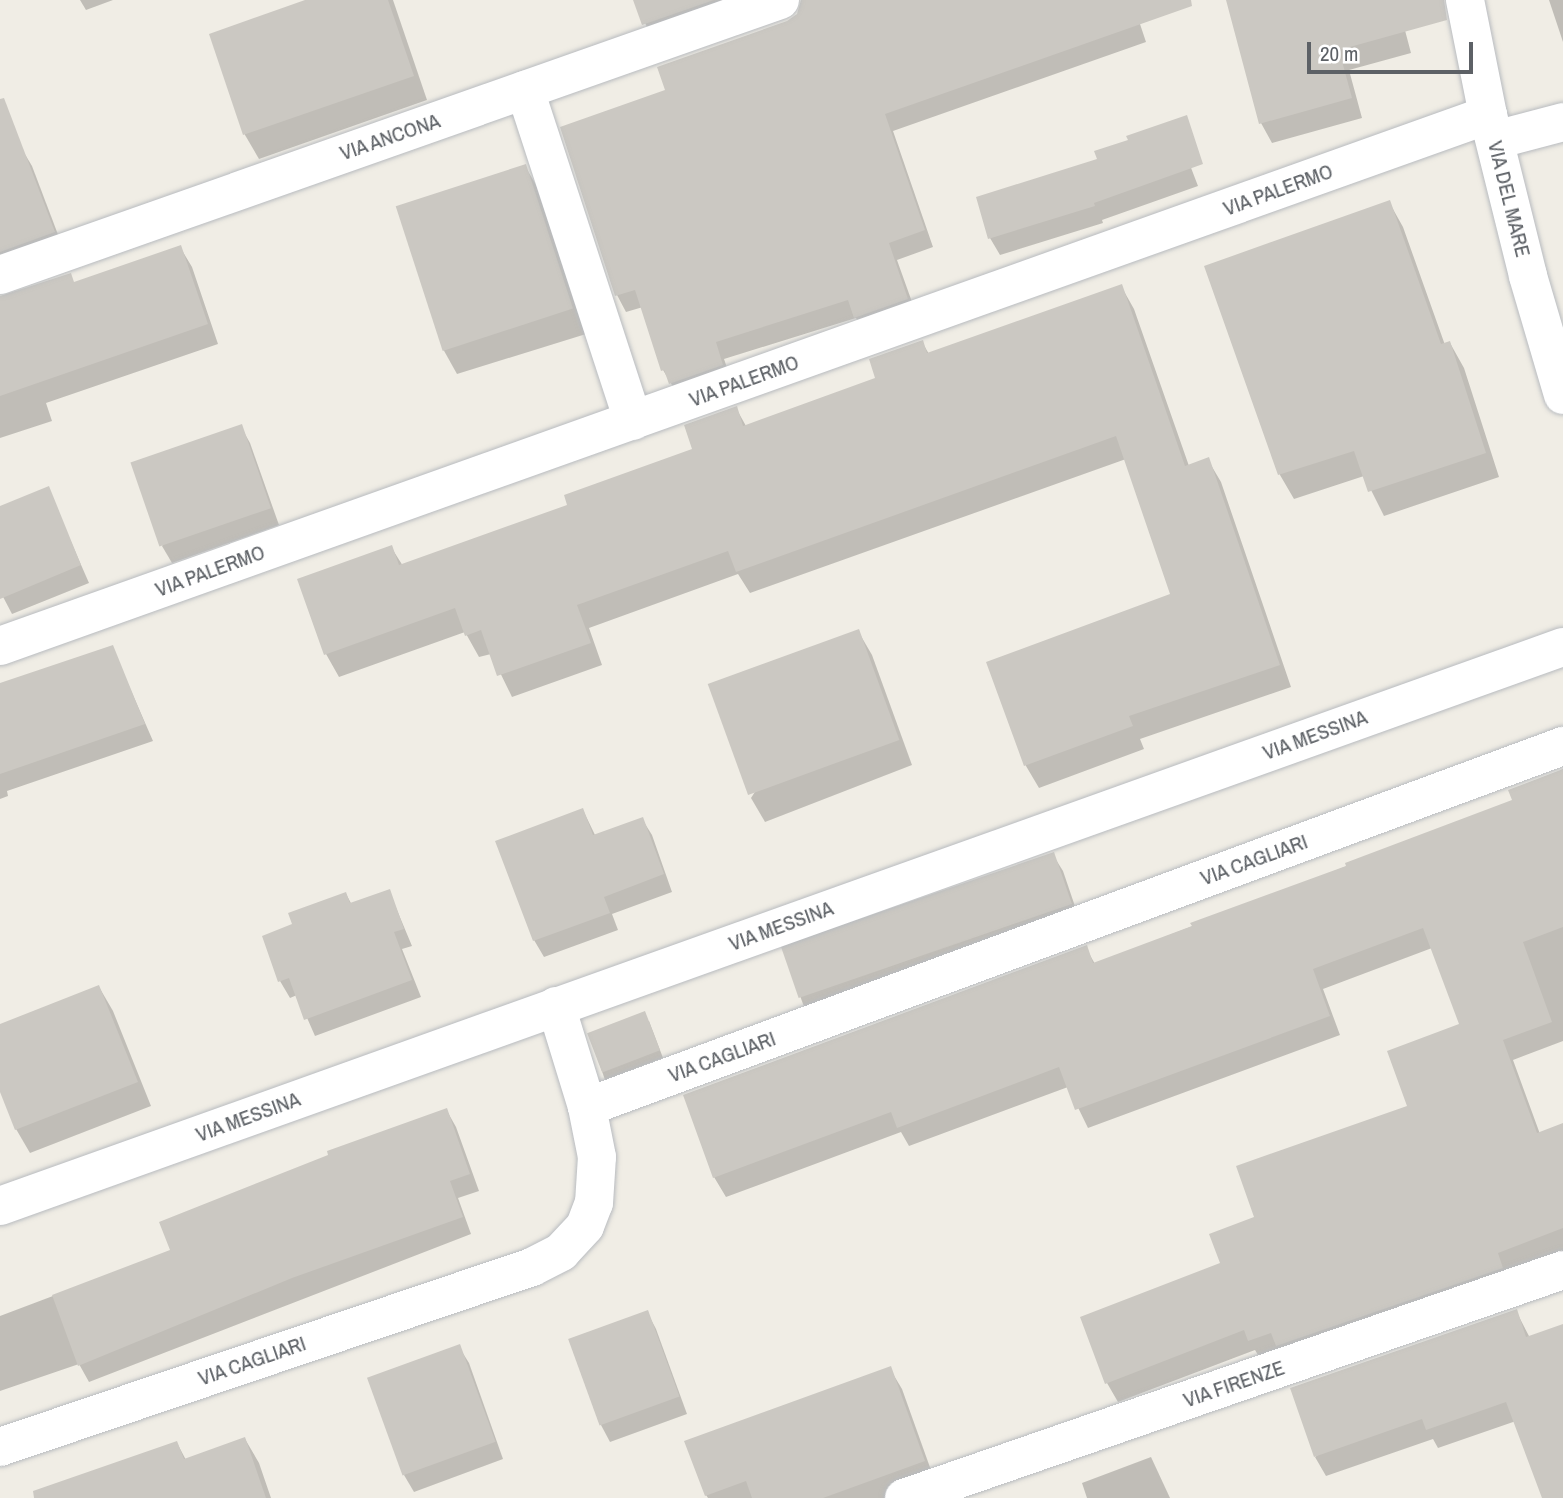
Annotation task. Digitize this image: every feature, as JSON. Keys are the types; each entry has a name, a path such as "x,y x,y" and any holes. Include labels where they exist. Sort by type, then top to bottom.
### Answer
{"street":[{"name":"VIA ANCONA","path":"0,275 780,0"},
{"name":"VIA DEL MARE","path":"1465,0 1491,127 1528,276 1563,395"},
{"path":"524,90 633,421"},
{"name":"VIA PALERMO","path":"0,646 633,421 1491,127 1563,122"},
{"name":"VIA MESSINA","path":"0,1206 1563,647"},
{"name":"VIA CAGLIARI","path":"0,1447 532,1267 561,1252 585,1226 594,1203 597,1157 587,1107 1563,746"},
{"path":"556,1006 587,1107"},
{"name":"VIA FIRENZE","path":"904,1498 1563,1270"}],"building":[{"path":"305,0 388,0 414,76 243,135 209,34"},
{"path":"633,0 714,0 642,25"},
{"path":"801,0 1191,0 1192,6 885,114 925,230 889,243 908,299 854,318 848,300 716,342 723,365 669,384 664,370 661,371 635,290 615,296 560,127 665,90 657,67 787,21 797,14"},
{"path":"1226,0 1444,0 1447,20 1339,50 1352,98 1259,124"},
{"path":"4,98 55,232 0,252 0,99"},
{"path":"1187,115 1203,164 1094,203 1095,206 988,239 976,197 1097,159 1094,151 1128,140 1126,136"},
{"path":"526,164 573,309 443,351 396,206"},
{"path":"1390,200 1441,344 1450,341 1486,453 1368,492 1354,451 1278,475 1204,266"},
{"path":"181,245 208,324 0,396 0,296 71,273 74,282"},
{"path":"1122,284 1185,466 1209,457 1280,665 1129,716 1133,726 1024,766 986,662 1170,594 1116,436 736,572 728,551 577,605 591,643 497,676 481,630 465,636 455,608 324,655 297,579 392,545 399,565 567,505 564,495 692,449 684,425 737,406 743,426 875,378 869,359 923,340 927,353"},
{"path":"242,424 271,508 159,547 130,462"},
{"path":"49,486 81,565 0,599 0,506"},
{"path":"859,629 899,740 748,795 708,684"},
{"path":"113,645 145,724 0,774 0,683"},
{"path":"1563,769 1563,927 1523,942 1552,1022 1503,1040 1537,1133 1563,1123 1563,1228 1498,1253 1503,1268 1276,1346 1271,1333 1248,1341 1244,1330 1105,1384 1080,1317 1220,1263 1209,1234 1254,1217 1236,1166 1407,1106 1387,1051 1459,1024 1423,928 1313,969 1330,1016 1075,1110 1059,1067 897,1128 891,1112 713,1178 683,1095 1087,945 1093,963 1192,926 1190,923 1346,866 1345,863 1512,800 1508,790"},
{"path":"583,808 593,835 643,817 664,874 604,897 610,913 533,941 495,841"},
{"path":"1054,852 1072,904 799,998 781,946"},
{"path":"390,889 404,929 394,932 412,980 304,1020 289,978 278,982 262,936 292,924 288,913 346,892 350,903"},
{"path":"99,985 138,1082 15,1130 0,1092 0,1024"},
{"path":"645,1011 660,1050 602,1072 587,1033"},
{"path":"447,1108 470,1174 450,1181 463,1217 292,1278 78,1366 52,1295 170,1250 159,1222 328,1155 327,1151"},
{"path":"1517,1309 1526,1337 1563,1324 1563,1498 1542,1498 1506,1402 1426,1430 1422,1419 1314,1457 1290,1388"},
{"path":"648,1310 679,1396 600,1426 568,1339"},
{"path":"460,1344 496,1442 403,1476 367,1378"},
{"path":"891,1366 925,1461 823,1498 752,1498 746,1481 705,1496 684,1441"},
{"path":"245,1437 266,1498 34,1498 33,1491 177,1441 184,1459"}]}
